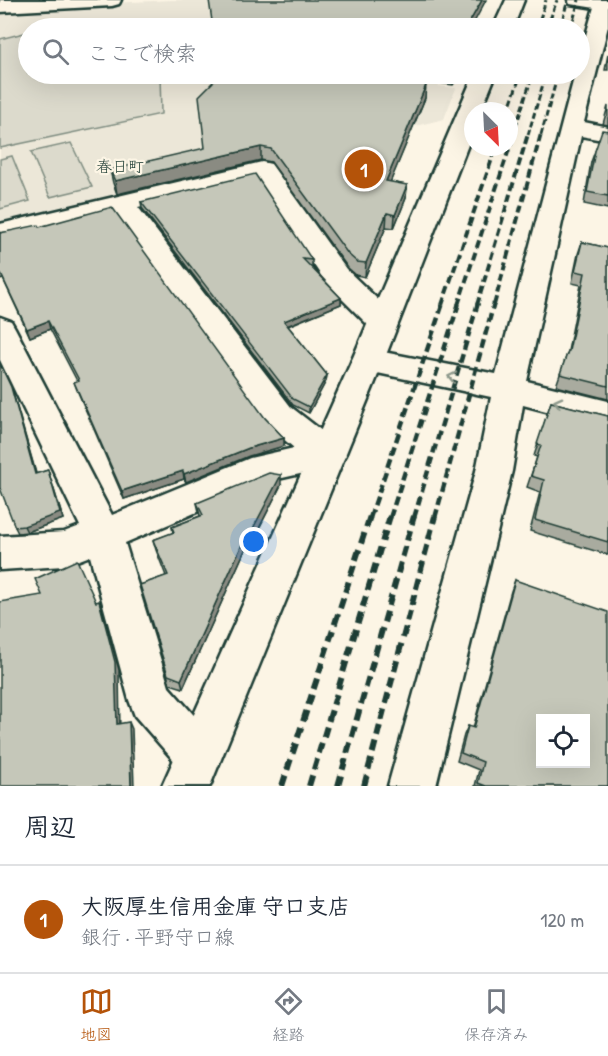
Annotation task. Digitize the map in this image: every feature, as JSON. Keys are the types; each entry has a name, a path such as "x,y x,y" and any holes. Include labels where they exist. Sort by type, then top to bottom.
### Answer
{"street":[{"path":"0,6 112,0"},
{"path":"507,18 515,0"},
{"path":"577,0 606,3 590,60"},
{"path":"193,771 368,360 481,84"},
{"path":"412,786 495,471 509,389 583,84"},
{"path":"571,127 608,134"},
{"path":"0,232 262,170 336,276 382,321"},
{"path":"122,204 279,416 328,455"},
{"path":"0,328 104,536 151,700 193,771"},
{"path":"368,360 509,389 608,414"},
{"path":"0,553 64,549 104,536 262,468 328,455"}],"shaded area":[{"path":"171,0 400,0 408,18 18,18 18,84 438,84 456,88 444,119 375,136 357,138 0,226 0,9"},
{"path":"18,34 18,84 160,84 161,114 0,148 0,39"},
{"path":"71,143 92,187 50,197 31,152"},
{"path":"12,156 30,201 0,209 0,159"}],"building":[{"path":"209,0 482,0 472,18 212,18"},
{"path":"211,84 426,84 386,181 407,185 395,215 387,213 366,263 357,262 348,254 271,149 261,147 115,181 110,170 205,148 199,96"},
{"path":"602,130 608,131 608,196 587,192 595,151"},
{"path":"255,174 312,260 303,259 341,298 284,321 327,375 309,407 293,399 141,202"},
{"path":"112,207 265,418 284,438 249,448 184,474 183,471 122,491 74,382 79,380 48,321 27,329 0,272 0,233 38,225 39,227"},
{"path":"582,242 608,248 608,386 560,374 569,351 585,273 575,271"},
{"path":"0,364 11,387 35,474 48,470 60,513 24,526 15,527 0,488"},
{"path":"551,402 608,416 608,542 535,520 544,480 531,476 541,445 537,444"},
{"path":"269,473 281,475 248,538 244,540 181,680 168,675 140,585 168,575 153,540 174,532 172,527 203,515 197,503"},
{"path":"77,560 96,602 99,601 115,662 117,724 129,722 131,786 0,786 0,602 42,595 35,579"},
{"path":"515,580 608,612 608,786 486,786 478,783 483,762 461,753 468,726 474,728"}],"railway":[{"path":"540,18 546,0"},
{"path":"551,18 557,0"},
{"path":"563,18 568,0"},
{"path":"574,18 579,0"},
{"path":"511,102 517,84"},
{"path":"518,120 530,84"},
{"path":"528,135 543,84"},
{"path":"541,135 555,84"},
{"path":"477,305 528,134"},
{"path":"494,305 541,134"},
{"path":"442,305 493,156"},
{"path":"458,305 507,156"},
{"path":"370,518 443,303"},
{"path":"390,518 459,303"},
{"path":"414,518 478,303"},
{"path":"435,518 494,303"},
{"path":"282,786 370,516"},
{"path":"309,786 390,516"},
{"path":"338,786 414,516"},
{"path":"364,786 435,516"}],"place":[{"name":"大阪厚生信用金庫 守口支店","path":"364,169"}],"district":[{"name":"春日町","path":"120,166"}]}
